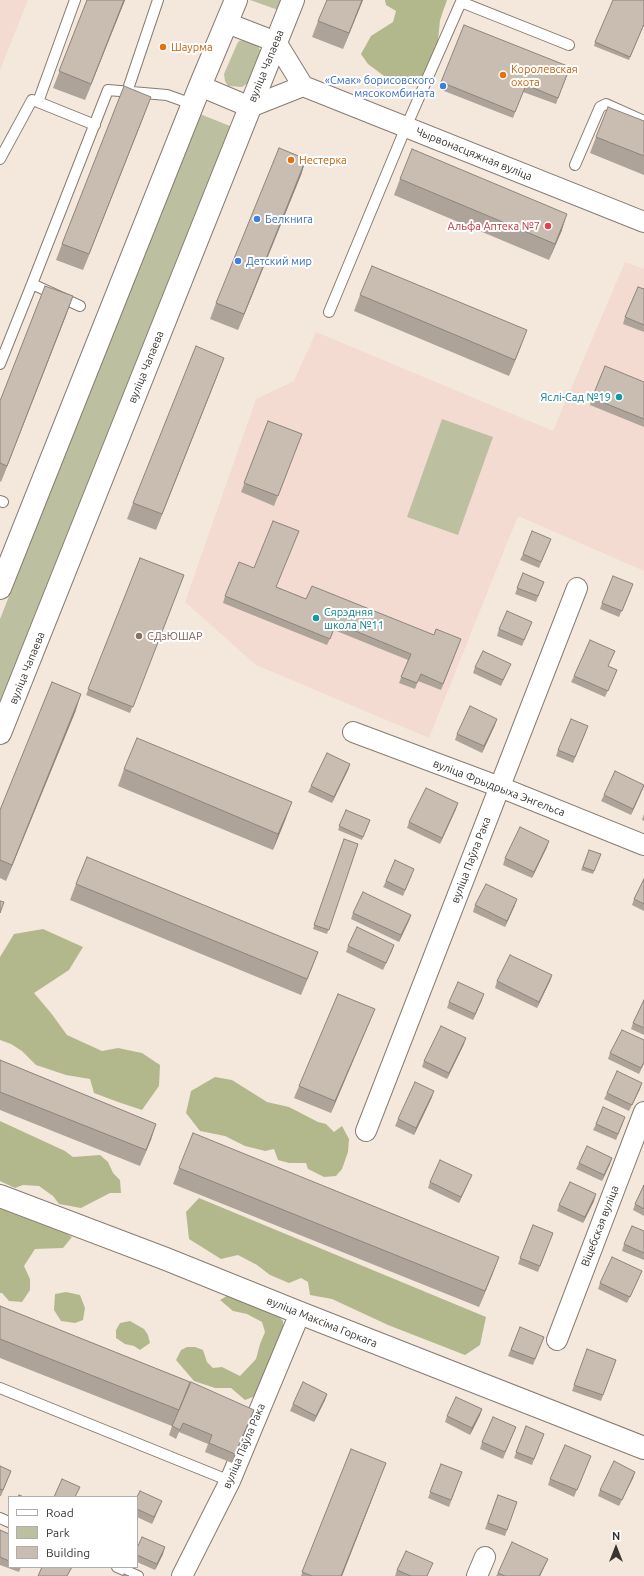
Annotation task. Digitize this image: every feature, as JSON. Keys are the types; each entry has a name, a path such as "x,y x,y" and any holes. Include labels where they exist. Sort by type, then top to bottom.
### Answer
{"main road":[{"name":"вуліца Чапаева","path":"0,733 293,0"},
{"path":"0,588 196,95 227,23 232,1"},
{"name":"вуліца Максіма Горкага","path":"0,1196 166,1259 644,1448"}],"street":[{"path":"196,95 250,107 303,86 276,42 227,23"},
{"name":"Чырвонасцяжная вуліца","path":"303,86 644,222"},
{"name":"вуліца Паўла Рака","path":"366,1131 577,588"},
{"name":"вуліца Фрыдрыха Энгельса","path":"353,732 500,787 644,845"},
{"name":"Віцебская вуліца","path":"556,1340 644,1112"},
{"name":"вуліца Паўла Рака","path":"182,1576 230,1481 300,1313"},
{"path":"477,1576 485,1557"}],"lane":[{"path":"38,102 75,0"},
{"path":"127,92 158,0"},
{"path":"329,312 406,127 461,1 569,45"},
{"path":"0,364 108,90 167,95 196,95"},
{"path":"0,159 32,100 95,125"},
{"path":"575,165 600,107 606,104 644,121"},
{"path":"32,284 80,306"},
{"path":"0,1388 230,1481"},
{"path":"119,1568 138,1576"}],"shaded area":[{"path":"0,0 28,0 0,70"},
{"path":"625,262 644,269 644,571 518,516 429,738 256,665 185,602 256,399 294,381 316,332 553,431"}],"green space":[{"path":"250,0 282,0 278,10"},
{"path":"385,0 447,0 440,20 437,51 427,75 411,80 384,76 368,64 361,54 371,36 393,22 396,11 386,5"},
{"path":"247,39 258,45 260,51 248,83 242,87 228,86 225,81 224,74 237,44 239,41"},
{"path":"200,114 235,128 0,717 0,619"},
{"path":"442,419 493,437 458,535 407,517"},
{"path":"43,929 83,947 69,970 34,993 67,1035 102,1051 118,1048 142,1053 160,1065 159,1086 142,1110 94,1093 90,1079 66,1075 36,1065 22,1051 11,1044 0,1040 0,957 14,934"},
{"path":"215,1077 232,1080 267,1102 289,1107 318,1122 326,1124 334,1132 342,1126 349,1139 348,1152 342,1169 336,1176 324,1177 308,1169 306,1163 289,1163 278,1160 274,1149 265,1151 245,1146 225,1136 200,1131 186,1113 191,1091"},
{"path":"0,1121 65,1151 73,1157 100,1155 108,1162 113,1173 120,1180 121,1193 110,1193 81,1208 59,1204 53,1196 39,1186 23,1185 15,1188 0,1181"},
{"path":"199,1198 486,1317 480,1345 465,1355 388,1325 332,1299 310,1295 308,1282 301,1278 289,1283 270,1275 257,1265 238,1255 221,1259 189,1239 186,1212"},
{"path":"0,1201 30,1213 72,1237 63,1248 35,1249 24,1266 30,1279 30,1290 22,1302 9,1301 2,1293 0,1293"},
{"path":"66,1292 80,1295 85,1308 83,1320 75,1323 61,1321 54,1310 55,1294"},
{"path":"230,1294 270,1307 283,1321 283,1331 258,1395 245,1400 231,1388 215,1388 194,1381 176,1360 181,1350 187,1347 195,1347 203,1350 207,1362 213,1368 222,1367 240,1376 256,1359 265,1332 262,1322 247,1314 233,1311 220,1300"},
{"path":"130,1321 144,1329 148,1335 150,1343 140,1350 134,1346 125,1344 116,1338 116,1330 120,1323"}],"building":[{"path":"87,0 124,0 91,84 59,71"},
{"path":"327,0 362,0 349,33 318,21"},
{"path":"613,0 644,0 644,24 630,57 595,42"},
{"path":"464,25 570,67 558,98 526,85 515,112 441,82"},
{"path":"124,86 151,97 89,254 62,244"},
{"path":"608,107 644,121 644,156 596,137"},
{"path":"279,148 306,159 244,314 216,303"},
{"path":"412,149 567,214 555,244 400,179"},
{"path":"372,266 527,330 515,360 360,295"},
{"path":"45,286 73,296 7,466 0,463 0,401"},
{"path":"638,287 644,289 644,325 625,317"},
{"path":"196,346 224,358 162,514 133,503"},
{"name":"Яслі-Сад №19","path":"605,366 644,382 644,419 592,398"},
{"path":"268,421 302,434 278,496 244,483"},
{"name":"Сярэдняя школа №11","path":"273,521 299,531 276,587 306,599 312,586 434,635 436,629 461,639 443,684 421,674 417,683 401,677 411,654 336,623 330,639 225,596 239,562 254,568"},
{"path":"532,531 551,539 541,562 523,554"},
{"path":"140,558 184,575 133,707 88,689"},
{"path":"523,573 544,582 538,596 517,588"},
{"path":"613,576 633,584 622,611 602,603"},
{"path":"507,611 532,622 524,640 499,629"},
{"path":"590,640 615,651 608,666 617,670 608,691 574,676"},
{"path":"483,651 511,664 503,680 475,667"},
{"path":"52,682 81,694 12,865 0,860 0,810"},
{"path":"470,706 497,719 484,746 457,734"},
{"path":"571,719 588,726 575,757 558,750"},
{"path":"137,738 292,802 278,834 124,769"},
{"path":"327,753 350,764 334,797 311,786"},
{"path":"615,771 644,785 633,809 604,795"},
{"path":"426,788 458,803 442,838 409,822"},
{"path":"346,810 370,820 363,837 339,826"},
{"path":"520,827 549,841 534,872 505,858"},
{"path":"344,839 358,844 329,930 314,925"},
{"path":"589,850 601,854 594,871 583,867"},
{"path":"87,857 318,952 307,979 76,884"},
{"path":"395,860 414,869 405,890 386,881"},
{"path":"644,879 644,904 634,899"},
{"path":"486,884 517,899 507,921 475,905"},
{"path":"363,892 411,915 401,935 353,913"},
{"path":"0,901 4,902 0,913"},
{"path":"357,927 394,945 386,963 348,946"},
{"path":"510,955 552,975 539,1002 497,981"},
{"path":"458,982 484,994 475,1014 449,1002"},
{"path":"338,994 375,1009 335,1101 299,1086"},
{"path":"644,1000 644,1028 633,1023"},
{"path":"441,1026 466,1038 449,1073 424,1061"},
{"path":"622,1030 644,1040 644,1062 641,1068 610,1053"},
{"path":"0,1060 156,1124 146,1150 0,1092"},
{"path":"617,1071 642,1083 632,1105 607,1093"},
{"path":"415,1082 434,1091 416,1128 398,1119"},
{"path":"603,1107 625,1117 618,1134 596,1124"},
{"path":"193,1133 499,1257 485,1291 179,1168"},
{"path":"587,1146 612,1158 604,1175 579,1163"},
{"path":"440,1160 472,1175 461,1197 430,1182"},
{"path":"570,1182 596,1194 585,1217 559,1205"},
{"path":"644,1185 644,1209 635,1204"},
{"path":"533,1225 553,1233 540,1266 520,1258"},
{"path":"632,1226 644,1231 644,1253 624,1244"},
{"path":"612,1257 642,1271 630,1297 600,1283"},
{"path":"0,1306 190,1382 179,1410 0,1339"},
{"path":"520,1327 544,1337 535,1359 511,1350"},
{"path":"587,1349 616,1360 603,1395 574,1385"},
{"path":"191,1382 254,1410 235,1454 209,1443 212,1435 183,1423 180,1430 172,1426"},
{"path":"303,1382 327,1394 316,1416 293,1404"},
{"path":"456,1397 482,1409 472,1428 447,1416"},
{"path":"493,1417 516,1427 505,1452 482,1442"},
{"path":"526,1426 544,1434 534,1459 516,1452"},
{"path":"565,1445 591,1456 577,1490 550,1479"},
{"path":"351,1449 386,1463 341,1576 312,1576 302,1572"},
{"path":"614,1461 635,1472 622,1500 600,1490"},
{"path":"441,1464 462,1472 451,1500 430,1492"},
{"path":"0,1466 11,1471 3,1490 0,1489"},
{"path":"62,1479 80,1487 76,1496 54,1496"},
{"path":"140,1491 162,1501 154,1517 138,1509 138,1496"},
{"path":"498,1495 517,1502 507,1530 488,1523"},
{"path":"0,1530 8,1534 8,1561 0,1557"},
{"path":"142,1537 165,1547 157,1564 138,1555 138,1546"},
{"path":"512,1542 548,1559 539,1576 505,1576 498,1573"},
{"path":"406,1551 433,1563 427,1576 411,1576 397,1570"},
{"path":"42,1568 71,1568 67,1576 38,1576"}],"place":[{"name":"Шаурма","path":"163,47"},
{"name":"Королевская охота","path":"503,75"},
{"name":"«Смак» борисовского мясокомбината","path":"443,86"},
{"name":"Нестерка","path":"291,160"},
{"name":"Белкнига","path":"257,219"},
{"name":"Альфа Аптека №7","path":"548,226"},
{"name":"Детский мир","path":"238,261"},
{"name":"Яслі-Сад №19","path":"619,397"},
{"name":"Сярэдняя школа №11","path":"316,618"},
{"name":"СДзЮШАР","path":"139,636"}]}
